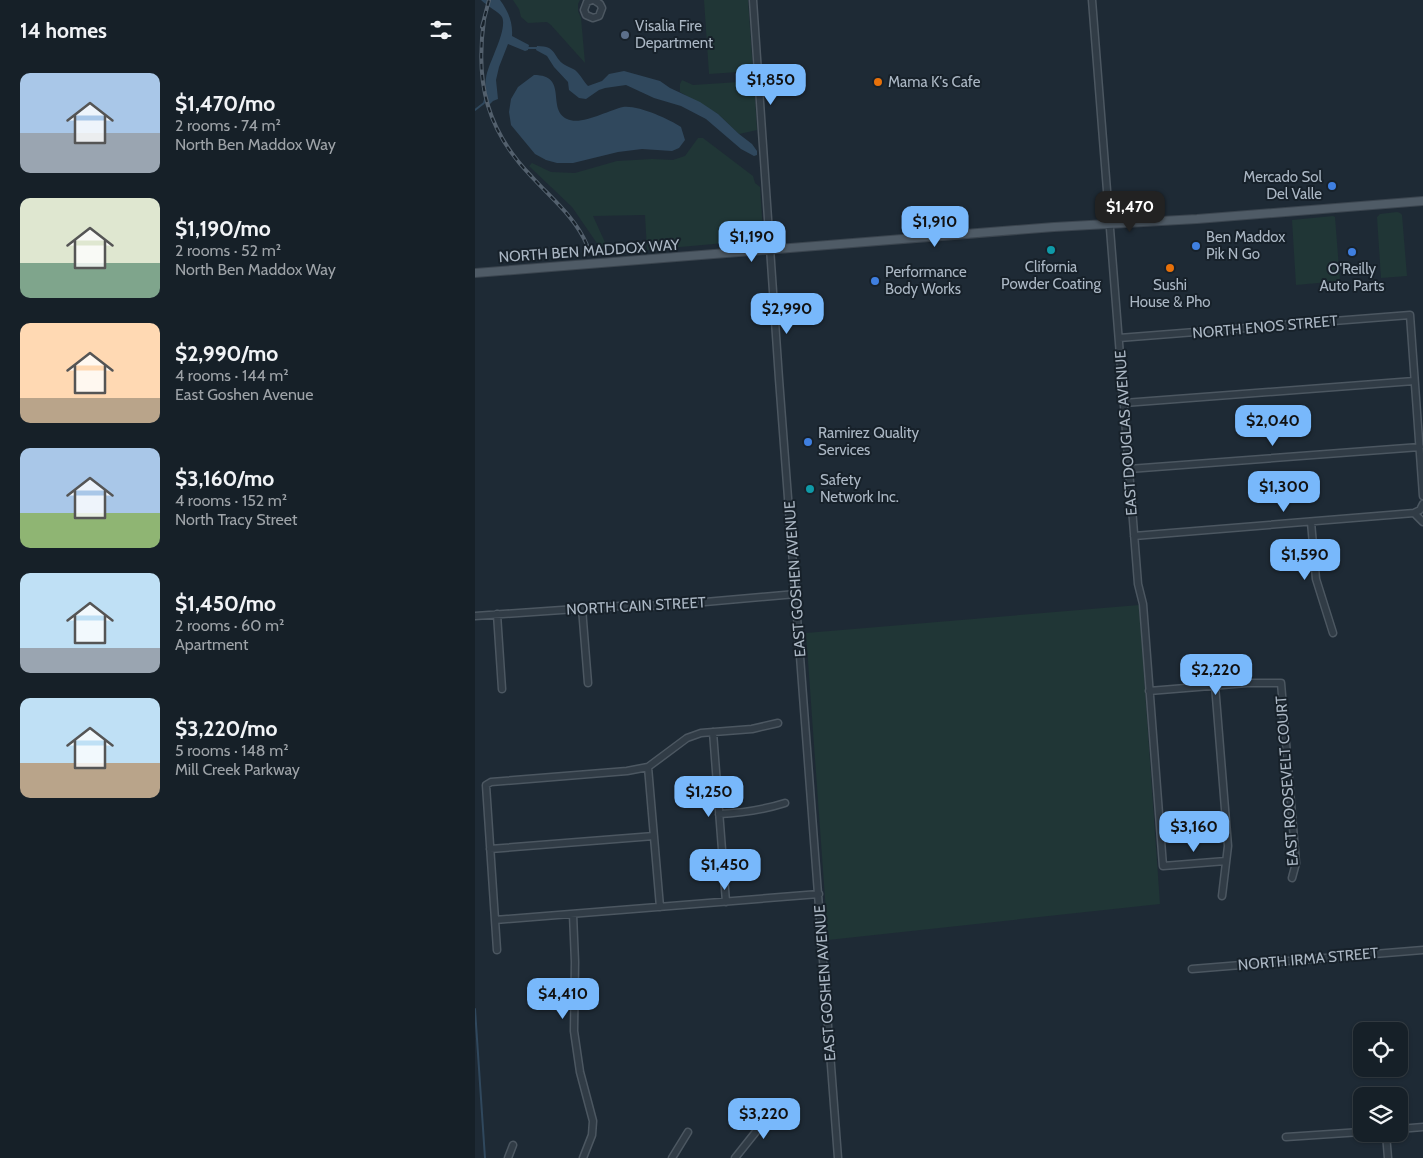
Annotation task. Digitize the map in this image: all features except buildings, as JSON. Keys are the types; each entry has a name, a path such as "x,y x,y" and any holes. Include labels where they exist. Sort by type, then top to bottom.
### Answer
{"main road":[{"name":"NORTH BEN MADDOX WAY","path":"475,273 1110,223 1197,219 1423,201"}],"street":[{"name":"EAST GOSHEN AVENUE","path":"753,0 779,379 838,1158"},
{"name":"EAST DOUGLAS AVENUE","path":"1092,0 1134,536 1138,584 1143,604 1163,866 1226,861"},
{"name":"NORTH ENOS STREET","path":"1119,338 1410,315 1415,381"},
{"path":"1124,403 1415,381 1423,496"},
{"path":"1129,469 1419,447"},
{"path":"1134,536 1413,513 1420,510 1423,504"},
{"path":"1413,513 1423,522"},
{"path":"1311,522 1316,579 1333,633"},
{"name":"NORTH CAIN STREET","path":"475,616 634,605 660,606 796,594"},
{"path":"582,608 587,683"},
{"path":"497,614 502,689"},
{"name":"EAST ROOSEVELT COURT","path":"1215,685 1281,683 1296,863 1292,878"},
{"path":"1149,691 1215,685 1228,846 1222,896"},
{"path":"497,950 485,794 486,785 491,782 627,771 648,767 687,738 701,733 752,729 778,723"},
{"path":"713,732 726,902"},
{"path":"648,767 660,907"},
{"path":"719,814 747,812 785,803"},
{"path":"490,849 654,836"},
{"path":"495,920 819,894"},
{"path":"573,914 575,962 574,1030 580,1072 593,1121 592,1135 583,1158"},
{"name":"NORTH IRMA STREET","path":"1192,969 1423,950"},
{"path":"735,1158 775,1109"},
{"path":"1408,1128 1423,1127"},
{"path":"672,1158 688,1132"},
{"path":"1286,1137 1353,1133"},
{"path":"1387,1142 1388,1158"},
{"path":"509,1158 513,1145"}],"green space":[{"path":"513,0 580,0 578,11 581,18 585,63 547,22 528,23 521,17 519,9"},
{"path":"704,0 748,0 753,71 709,74"},
{"path":"682,80 693,85 754,81 757,130 739,134 718,114 680,92"},
{"path":"698,138 703,138 753,176 755,183 760,187 763,232 758,240 647,250 645,215 593,216 609,251 603,252 572,207 529,166 532,163 551,172 575,173 617,161 673,160 685,156"},
{"path":"1397,212 1402,215 1407,276 1381,278 1377,217 1380,214"},
{"path":"1335,217 1340,281 1296,285 1292,220"},
{"path":"1139,605 1160,904 828,940 806,633"}],"water":[{"path":"481,0 500,0 512,26 512,36 529,45 528,50 525,51 508,44 496,80 498,99 489,105 486,78 500,38 503,23 502,17"},
{"path":"537,46 544,46 552,50 561,62 577,72 588,86 602,81 609,74 624,71 660,81 670,88 700,102 718,114 752,144 757,151 757,155 754,156 741,149 706,119 681,106 654,98 626,85 599,90 586,99 579,98 569,90 568,82 547,56 536,50"},
{"path":"534,75 545,76 551,80 558,108 567,119 573,121 587,119 623,107 637,108 669,120 681,127 685,140 679,148 672,151 642,149 618,152 573,163 557,163 546,160 535,154 511,125 509,112 511,99 518,87"}],"waterway":[{"path":"528,48 539,48"},
{"path":"475,110 484,103 487,92"},
{"path":"475,1009 485,1158"}],"railway":[{"path":"482,27 489,0"},
{"path":"484,20 481,65 483,85 495,124 504,142 517,160 570,217 587,245"}],"place":[{"name":"Visalia Fire Department","path":"625,35"},
{"name":"Mama K's Cafe","path":"878,82"},
{"name":"Mercado Sol Del Valle","path":"1332,186"},
{"name":"Ben Maddox Pik N Go","path":"1196,246"},
{"name":"Clifornia Powder Coating","path":"1051,250"},
{"name":"O'Reilly Auto Parts","path":"1352,252"},
{"name":"Sushi House & Pho","path":"1170,268"},
{"name":"Performance Body Works","path":"875,281"},
{"name":"Ramirez Quality Services","path":"808,442"},
{"name":"Safety Network Inc.","path":"810,489"}]}
